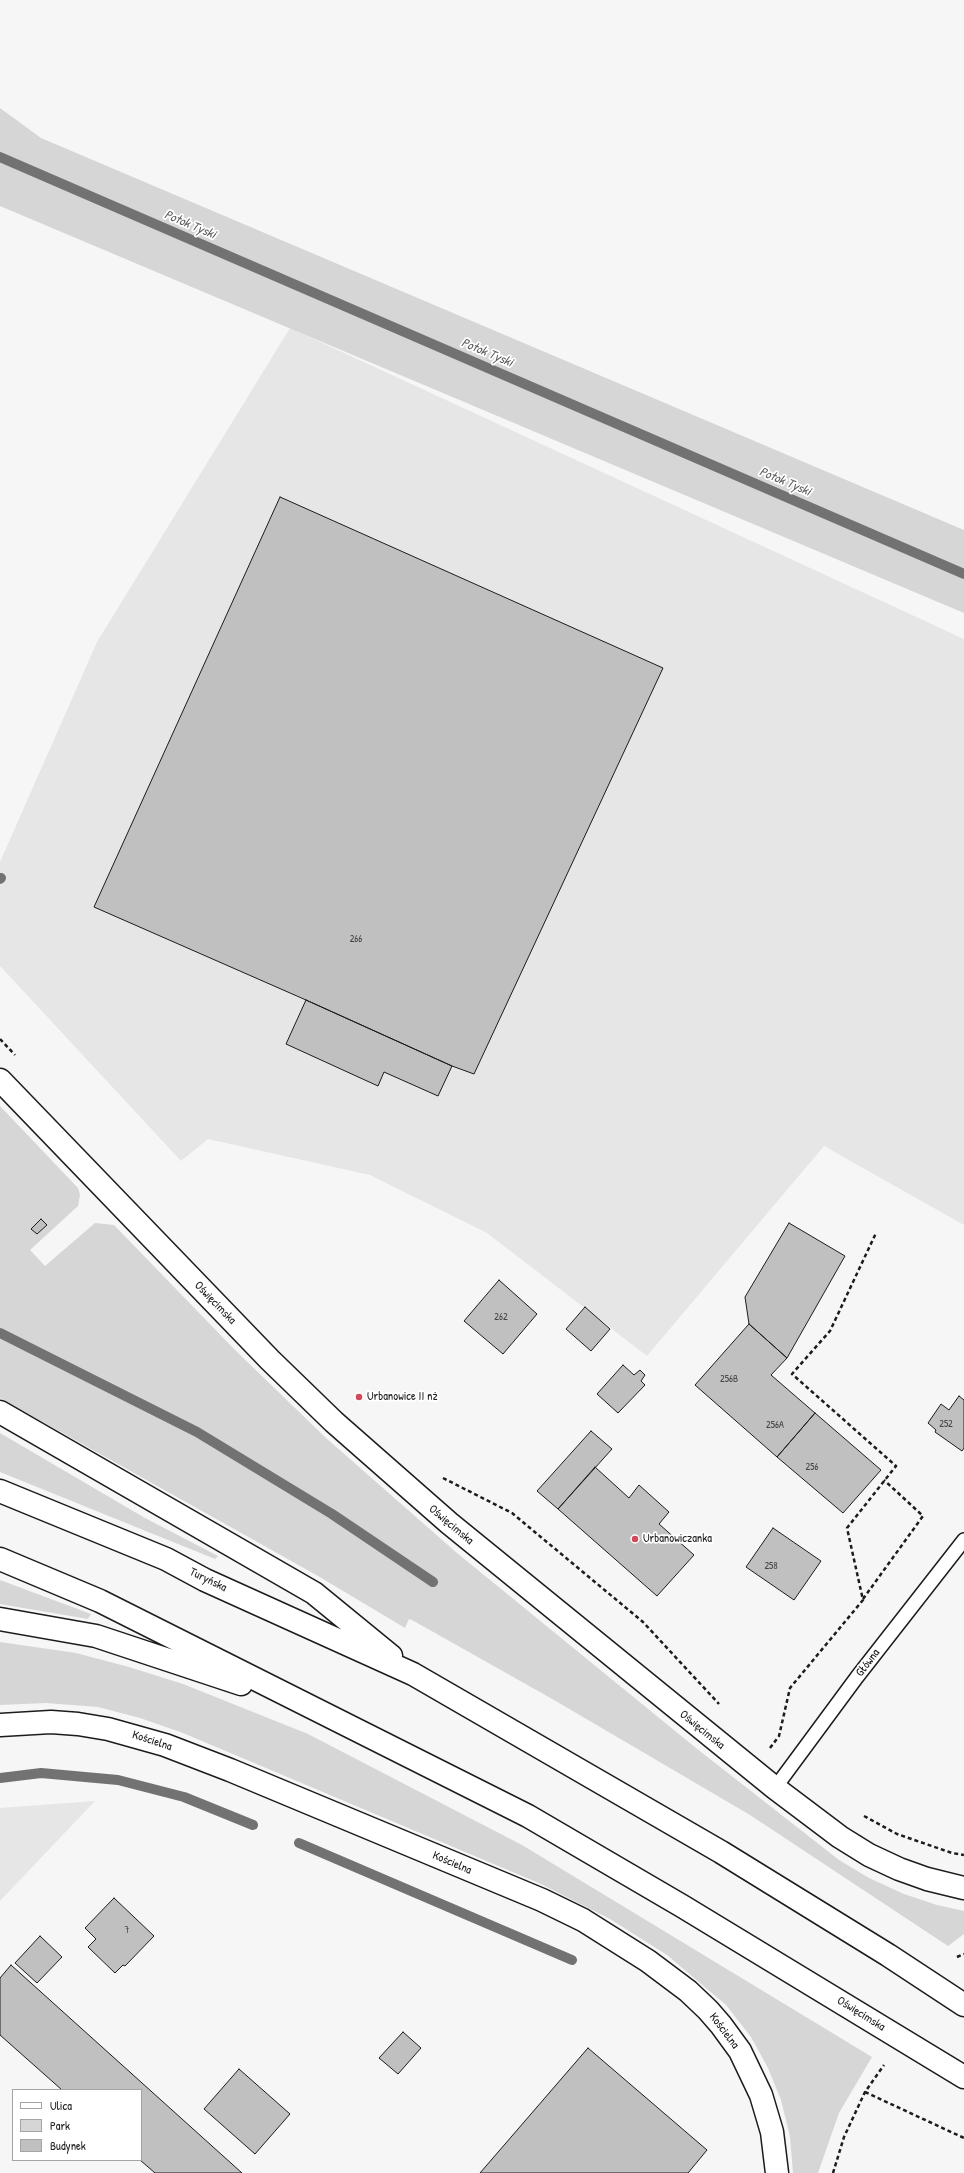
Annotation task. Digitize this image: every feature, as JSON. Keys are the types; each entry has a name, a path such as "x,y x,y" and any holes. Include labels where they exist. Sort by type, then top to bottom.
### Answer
{"main road":[{"name":"Oświęcimska","path":"0,1080 264,1354 334,1422 455,1528 775,1788 840,1837 875,1858 910,1874 964,1888"},
{"path":"0,1412 314,1593 413,1674 721,1852 888,1955 964,2005"},
{"name":"Turyńska","path":"0,1491 166,1559 205,1580 413,1674"},
{"path":"0,1559 100,1601 316,1709"},
{"path":"0,1619 96,1636 316,1709"},
{"name":"Oświęcimska","path":"316,1709 528,1816 689,1910 964,2077"},
{"name":"Kościelna","path":"0,1725 52,1722 78,1724 108,1729 165,1745 230,1770 542,1900 582,1920 648,1961 688,1991 721,2025 740,2051 761,2095 772,2132 776,2173"}],"lane":[{"name":"Główna","path":"775,1788 857,1678 964,1540"}],"path":[{"path":"0,1039 16,1056"},
{"path":"863,1600 847,1528 896,1466 792,1374 830,1330 876,1233"},
{"path":"438,1475 512,1513 643,1622 722,1707"},
{"path":"770,1749 779,1736 790,1688 863,1600 924,1516 884,1480"},
{"path":"764,1745 792,1766"},
{"path":"857,1812 898,1834 952,1854 964,1855"},
{"path":"957,1957 964,1954"},
{"path":"833,2173 844,2137 865,2092 884,2066"},
{"path":"865,2092 964,2138"}],"shaded area":[{"path":"290,328 964,639 964,1225 824,1146 647,1356 487,1233 370,1175 208,1139 181,1161 0,966 0,862 97,642"},
{"path":"95,1801 0,1901 0,1808"}],"green space":[{"path":"0,108 41,138 964,530 964,613 0,206"},
{"path":"0,1106 78,1188 80,1195 78,1206 30,1250 45,1266 95,1223 114,1225 235,1350 326,1438 457,1553 696,1748 839,1860 869,1878 904,1894 937,1905 964,1911 964,1934 948,1946 750,1815 554,1700 412,1620 409,1619 405,1628 318,1576 0,1398"},
{"path":"0,1433 145,1518 218,1556 215,1559 0,1472"},
{"path":"0,1580 91,1614 88,1619 0,1604"},
{"path":"0,1642 76,1653 129,1667 183,1684 308,1734 522,1845 872,2057 839,2113 818,2173 793,2173 790,2137 781,2100 768,2068 751,2037 726,2005 667,1955 610,1919 541,1884 183,1733 140,1718 98,1707 46,1703 0,1705"}],"building":[{"path":"280,497 663,668 474,1074 452,1066 94,907"},
{"path":"306,1000 452,1066 438,1096 384,1072 378,1086 286,1044"},
{"path":"41,1219 47,1225 37,1234 31,1229"},
{"path":"789,1223 845,1256 787,1358 749,1324 745,1297"},
{"path":"499,1280 537,1314 503,1354 464,1321"},
{"path":"585,1307 610,1329 591,1351 566,1329"},
{"path":"749,1324 787,1358 771,1375 815,1413 777,1457 695,1385"},
{"path":"623,1365 634,1375 640,1370 645,1375 641,1381 645,1385 618,1413 597,1394"},
{"path":"959,1396 964,1400 964,1448 962,1451 935,1432 936,1430 928,1423 941,1404 949,1410"},
{"path":"815,1413 881,1470 843,1513 777,1457"},
{"path":"591,1431 612,1449 558,1509 537,1491"},
{"name":"Urbanowiczanka","path":"595,1467 629,1498 639,1485 669,1512 659,1524 694,1555 657,1596 558,1509"},
{"path":"773,1528 821,1561 794,1600 746,1567"},
{"path":"114,1898 154,1936 125,1966 123,1965 115,1973 88,1947 96,1939 85,1928"},
{"path":"40,1936 62,1957 37,1983 15,1963"},
{"path":"11,1965 242,2173 155,2173 141,2161 142,2089 61,2089 0,2035 0,1978"},
{"path":"403,2032 421,2048 398,2074 379,2058"},
{"path":"588,2048 707,2150 688,2173 480,2173"},
{"path":"239,2069 290,2114 255,2154 204,2109"}],"waterway":[{"name":"Potok Tyski","path":"0,157 964,574"},
{"path":"0,1333 197,1432 332,1514 433,1582"},
{"path":"0,1778 41,1773 118,1780 184,1797 253,1825"},
{"path":"299,1843 572,1960"}],"place":[{"name":"Urbanowice II nż","path":"359,1397"},
{"name":"Urbanowiczanka","path":"635,1539"}]}
